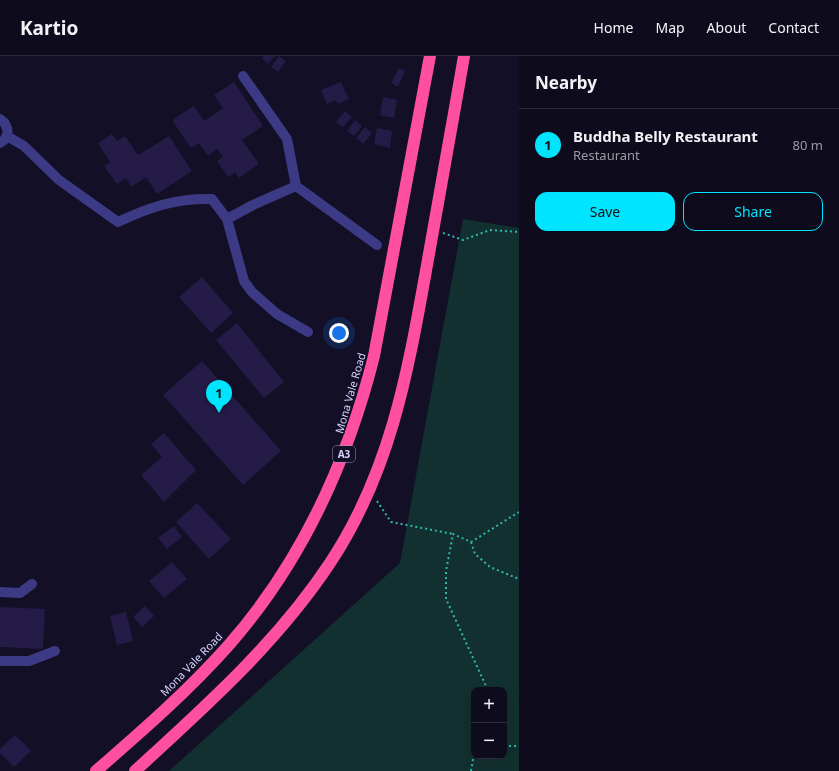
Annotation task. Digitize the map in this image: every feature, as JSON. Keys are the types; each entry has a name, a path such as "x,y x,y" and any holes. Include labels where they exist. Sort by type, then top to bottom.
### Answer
{"highway":[{"name":"Mona Vale Road","path":"96,771 176,700 229,645 282,574 317,515 350,440 363,399 374,356 430,56"},
{"path":"135,771 218,695 260,651 313,587 331,561 366,494 388,443 406,380 464,56"}],"street":[{"path":"243,76 287,139 296,186 377,244"},
{"path":"0,120 7,127 4,140 24,146 59,180 118,222 150,207 191,198 212,199 228,219 244,280 252,292 277,314 308,332"},
{"path":"228,219 253,205 296,186"},
{"path":"0,592 20,593 32,584"},
{"path":"0,661 29,661 56,651"}],"path":[{"path":"433,230 463,240 490,230 519,232"},
{"path":"366,494 380,502 391,522 453,534 471,542 475,554 490,567 519,579"},
{"path":"471,542 519,512"},
{"path":"453,534 446,571 446,599 486,687"},
{"path":"507,746 519,746"},
{"path":"471,771 473,759"}],"green space":[{"path":"463,219 519,228 519,771 169,771 400,563"}],"building":[{"path":"264,56 275,56 268,64 262,59"},
{"path":"279,56 286,61 278,72 271,67"},
{"path":"399,68 405,71 398,87 391,83"},
{"path":"234,82 263,126 242,140 259,164 239,178 235,172 228,177 217,161 223,157 217,149 208,156 199,143 191,148 172,120 194,106 204,121 223,108 214,95"},
{"path":"341,82 349,99 338,104 336,100 327,104 321,90"},
{"path":"383,97 397,100 394,118 380,115"},
{"path":"345,111 352,117 343,127 336,122"},
{"path":"355,120 362,126 354,136 347,131"},
{"path":"365,127 372,133 363,144 356,138"},
{"path":"377,128 392,131 390,148 374,144"},
{"path":"112,134 117,141 125,136 138,155 169,136 192,171 157,194 146,177 131,187 126,178 117,184 104,166 110,162 98,143"},
{"path":"202,277 233,313 211,333 179,297"},
{"path":"237,323 284,382 264,398 216,340"},
{"path":"202,361 281,451 243,485 163,395"},
{"path":"164,433 196,470 164,502 141,475 162,457 151,444"},
{"path":"197,503 231,539 209,559 176,522"},
{"path":"174,526 182,537 167,549 158,538"},
{"path":"172,562 187,579 164,598 149,581"},
{"path":"145,606 154,616 142,627 133,617"},
{"path":"0,607 45,609 43,649 0,647"},
{"path":"126,612 133,641 117,645 110,616"},
{"path":"15,735 31,751 14,767 0,753 0,749"}],"place":[{"name":"Buddha Belly Restaurant","path":"219,413"}]}
